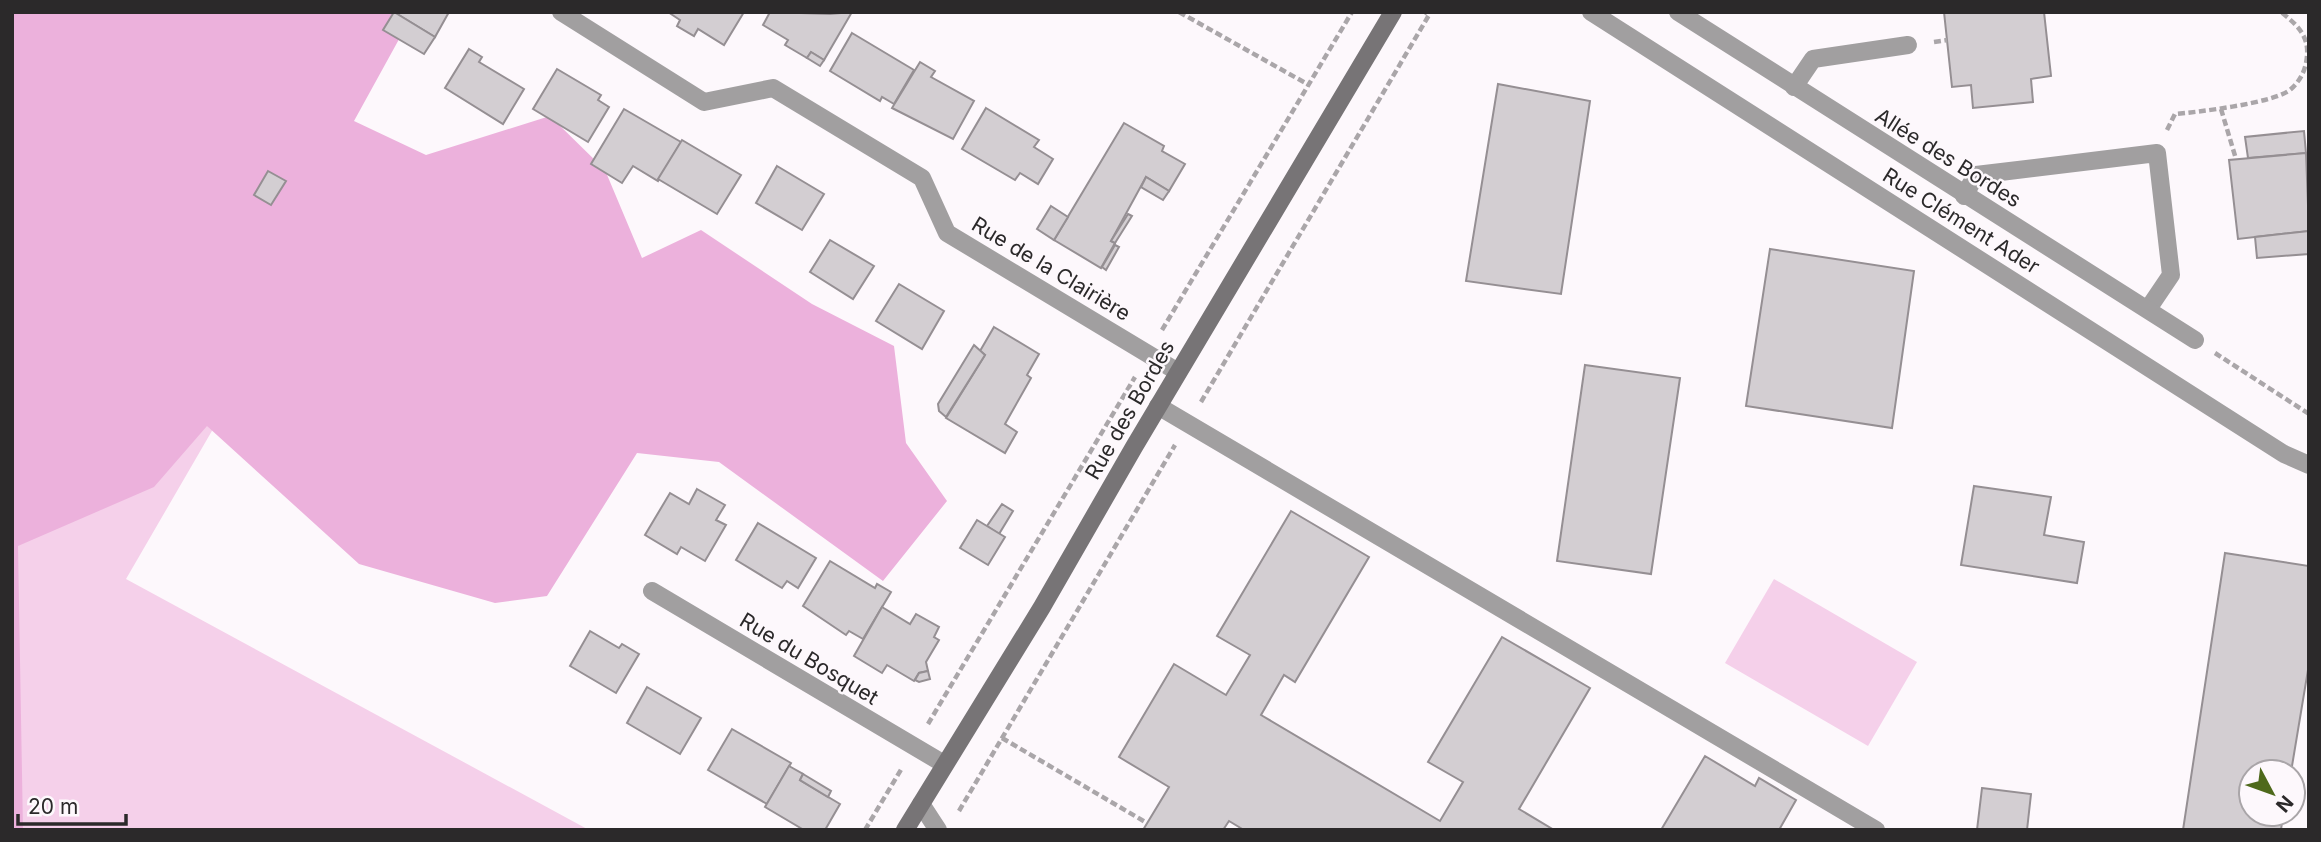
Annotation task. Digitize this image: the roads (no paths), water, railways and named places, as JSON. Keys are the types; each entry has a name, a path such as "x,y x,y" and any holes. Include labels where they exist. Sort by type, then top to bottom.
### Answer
{"street":[{"name":"Rue de la Clairière","path":"561,12 704,102 773,88 922,178 947,233 1178,372"},
{"name":"Rue des Bordes","path":"905,830 1042,607 1178,372 1393,12"},
{"name":"Rue Clément Ader","path":"1591,12 2284,454 2309,465"},
{"name":"Allée des Bordes","path":"1678,12 2195,340"},
{"path":"1794,87 1813,58 1908,44"},
{"path":"1964,195 1976,175 2157,153 2171,275 2148,309"},
{"path":"1158,406 1876,830"},
{"name":"Rue du Bosquet","path":"653,592 944,764"},
{"path":"921,804 939,830"}]}
